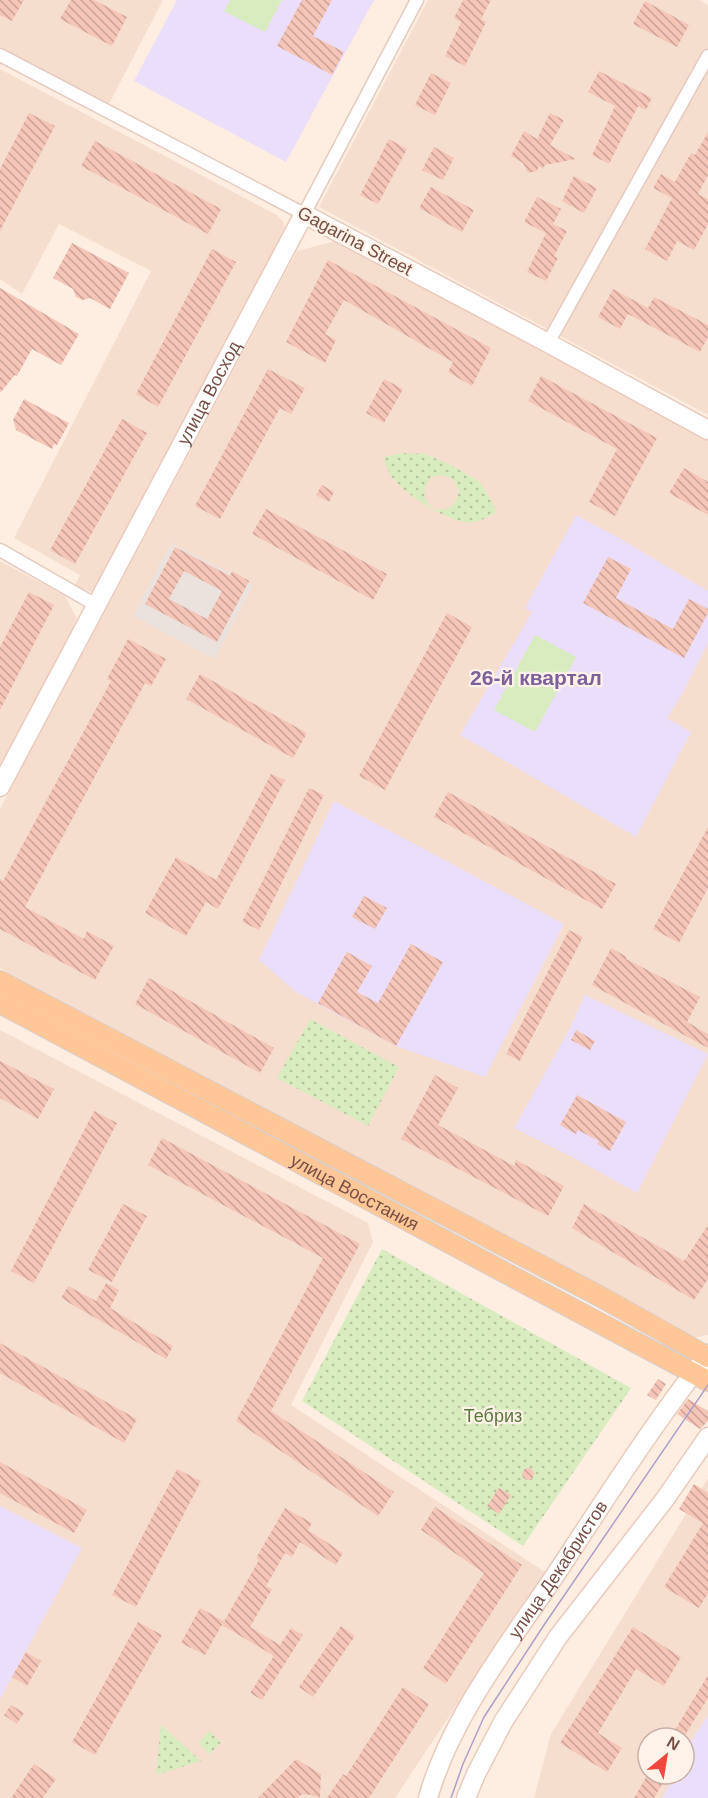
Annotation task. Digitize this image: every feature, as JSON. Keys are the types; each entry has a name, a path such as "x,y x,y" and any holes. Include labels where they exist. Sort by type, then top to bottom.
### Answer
{"main road":[{"name":"улица Восстания","path":"0,981 603,1298 707,1356"},
{"name":"улица Восстания","path":"0,1003 701,1377"}],"street":[{"name":"улица Восход","path":"0,787 417,0"},
{"name":"Gagarina Street","path":"0,55 548,343 708,430"},
{"path":"548,343 708,56"},
{"path":"0,550 96,605"},
{"name":"улица Декабристов","path":"428,1798 434,1777 448,1747 493,1667 620,1476 701,1377 707,1356"},
{"path":"466,1798 503,1722 558,1637 665,1498 708,1437"}],"shaded area":[{"path":"0,0 163,0 109,104 0,47"},
{"path":"177,0 374,0 286,162 134,81"},
{"path":"428,0 699,0 708,5 708,415 319,207"},
{"path":"0,69 277,215 284,223 286,233 96,590 92,592 75,585 80,575 14,538 151,271 59,224 22,294 0,279"},
{"path":"336,241 708,437 708,1335 693,1338 0,968 0,809 297,251"},
{"path":"576,515 708,591 708,643 680,698 667,718 691,732 636,837 460,735 532,612 525,608"},
{"path":"171,543 253,585 215,659 133,616"},
{"path":"0,561 65,596 79,623 0,769"},
{"path":"334,801 564,924 485,1077 396,1046 296,992 259,960"},
{"path":"585,995 708,1054 637,1193 514,1128 569,1030"},
{"path":"0,1030 368,1223 373,1242 291,1405 545,1572 395,1798 0,1798"},
{"path":"708,1478 708,1798 534,1798 551,1734"},
{"path":"0,1506 82,1548 0,1699"},
{"path":"708,1715 708,1798 662,1798 669,1786 696,1786 696,1734"}],"green space":[{"path":"230,0 282,0 265,32 224,11"},
{"path":"402,453 425,454 451,465 480,482 492,501 496,513 482,520 464,522 439,513 426,506 402,488 387,469 384,457","holes":["443,475 454,480 459,492 456,501 450,507 433,509 424,494 431,477"]},
{"path":"535,635 576,657 535,732 494,710"},
{"path":"310,1019 399,1067 368,1126 277,1078"},
{"name":"Тебриз","path":"382,1249 631,1388 523,1546 302,1401"},
{"path":"161,1725 201,1761 156,1775"},
{"path":"209,1731 221,1742 210,1754 198,1743"}],"building":[{"path":"0,0 24,0 12,21 0,15"},
{"path":"71,0 94,0 127,17 112,46 60,19"},
{"path":"302,0 332,0 313,36 344,52 332,75 277,46"},
{"path":"463,0 491,0 481,19 486,22 465,66 445,56 461,22 454,18"},
{"path":"645,1 689,25 677,47 633,24"},
{"path":"599,71 652,98 646,110 638,106 609,164 592,155 615,106 588,92"},
{"path":"431,73 451,83 435,115 415,105"},
{"path":"29,113 55,126 0,231 0,169"},
{"path":"550,113 564,120 550,145 576,159 545,165 543,169 539,166 537,171 528,173 523,163 511,156 524,131 537,139"},
{"path":"708,132 708,175 698,194 708,199 708,224 694,250 677,241 667,261 645,249 672,198 653,188 661,174 675,182 691,153 695,155"},
{"path":"389,139 407,149 378,204 360,195"},
{"path":"95,141 221,209 208,234 81,166"},
{"path":"434,147 454,158 443,180 422,170"},
{"path":"574,176 597,188 584,213 562,201"},
{"path":"431,187 474,210 462,232 419,208"},
{"path":"537,197 561,209 553,224 567,231 554,256 558,258 546,281 527,272 546,233 524,222"},
{"path":"72,243 129,273 110,309 90,298 83,300 76,297 73,289 53,278"},
{"path":"212,249 236,262 158,407 136,394"},
{"path":"328,260 491,348 472,386 448,372 453,362 344,300 325,334 336,340 325,363 286,342"},
{"path":"0,288 79,334 61,365 32,349 17,376 15,375 0,393"},
{"path":"613,289 648,308 654,297 708,325 708,337 700,352 628,314 620,329 598,317"},
{"path":"268,369 305,388 291,414 280,408 220,519 195,506"},
{"path":"541,376 657,438 615,516 589,502 617,449 528,401"},
{"path":"384,379 403,389 384,423 366,413"},
{"path":"24,399 69,423 57,445 54,444 52,449 16,430 13,420"},
{"path":"122,419 147,433 75,564 50,550"},
{"path":"684,468 708,482 708,515 669,493"},
{"path":"322,485 334,492 329,502 316,495"},
{"path":"266,509 387,574 373,600 252,534"},
{"path":"175,547 230,576 232,571 249,581 217,642 145,604","holes":["184,571 222,591 207,619 169,599"]},
{"path":"608,557 631,569 616,598 673,629 689,599 708,609 684,658 583,603"},
{"path":"29,592 54,605 0,710 0,647"},
{"path":"447,613 472,627 385,790 359,776"},
{"path":"128,639 166,659 151,686 145,683 25,907 84,939 87,931 114,946 95,980 0,929 0,879 3,881 111,681 107,679"},
{"path":"200,674 307,733 293,758 186,699"},
{"path":"271,774 285,780 218,909 206,902 186,936 145,913 176,857 216,880"},
{"path":"309,788 324,795 259,930 242,922"},
{"path":"448,792 616,884 602,909 434,817"},
{"path":"708,827 708,888 679,943 653,929"},
{"path":"364,896 387,908 375,929 352,917"},
{"path":"569,930 583,937 520,1061 506,1054"},
{"path":"411,944 443,962 396,1046 318,1003 347,952 372,966 357,992 378,1003"},
{"path":"611,948 627,957 626,959 700,997 687,1022 708,1034 708,1048 592,985"},
{"path":"149,978 274,1048 260,1073 135,1004"},
{"path":"576,1030 595,1041 590,1050 571,1040"},
{"path":"0,1061 54,1089 38,1119 0,1098"},
{"path":"435,1075 458,1088 438,1125 514,1166 516,1160 564,1186 548,1216 401,1139"},
{"path":"577,1095 626,1122 610,1151 597,1144 599,1141 578,1130 576,1134 560,1125"},
{"path":"94,1111 117,1123 34,1283 11,1271"},
{"path":"162,1138 360,1244 271,1411 394,1492 378,1516 236,1421 323,1258 148,1165"},
{"path":"123,1204 147,1216 112,1282 88,1270"},
{"path":"584,1204 684,1261 708,1225 708,1279 694,1300 572,1228"},
{"path":"106,1283 119,1290 110,1308 173,1346 166,1359 61,1298 68,1286 96,1301"},
{"path":"0,1343 137,1419 124,1443 0,1373"},
{"path":"658,1379 666,1384 656,1400 647,1395"},
{"path":"688,1399 708,1411 708,1421 700,1429 677,1414"},
{"path":"0,1462 87,1510 74,1533 0,1493"},
{"path":"528,1468 534,1474 528,1480 522,1474"},
{"path":"177,1469 201,1481 136,1607 112,1595"},
{"path":"694,1484 708,1493 708,1593 699,1608 664,1587 703,1523 679,1509"},
{"path":"499,1488 511,1495 499,1514 487,1506"},
{"path":"435,1507 522,1565 446,1684 423,1668 484,1573 421,1530"},
{"path":"285,1508 312,1523 308,1530 343,1553 336,1565 300,1542 292,1557 285,1553 266,1586 272,1589 250,1627 280,1645 291,1628 303,1635 262,1700 250,1693 274,1656 222,1625 259,1560 256,1558"},
{"path":"200,1608 224,1621 205,1655 181,1643"},
{"path":"138,1622 162,1635 95,1755 72,1742"},
{"path":"341,1626 355,1636 313,1697 299,1687"},
{"path":"633,1627 681,1657 664,1686 636,1669 598,1733 622,1748 607,1772 560,1743"},
{"path":"26,1652 41,1661 27,1686 12,1677"},
{"path":"708,1675 708,1698 690,1726 677,1726"},
{"path":"403,1687 429,1704 369,1798 327,1798 343,1774 346,1776"},
{"path":"11,1705 24,1713 17,1724 4,1715"},
{"path":"296,1759 321,1774 320,1798 302,1794 298,1798 258,1798"},
{"path":"34,1764 56,1779 43,1798 11,1798"},
{"path":"641,1786 661,1786 654,1798 634,1798"}],"tram line":[{"path":"451,1798 484,1717 708,1385"}],"district":[{"name":"26-й квартал","path":"536,677"}]}
